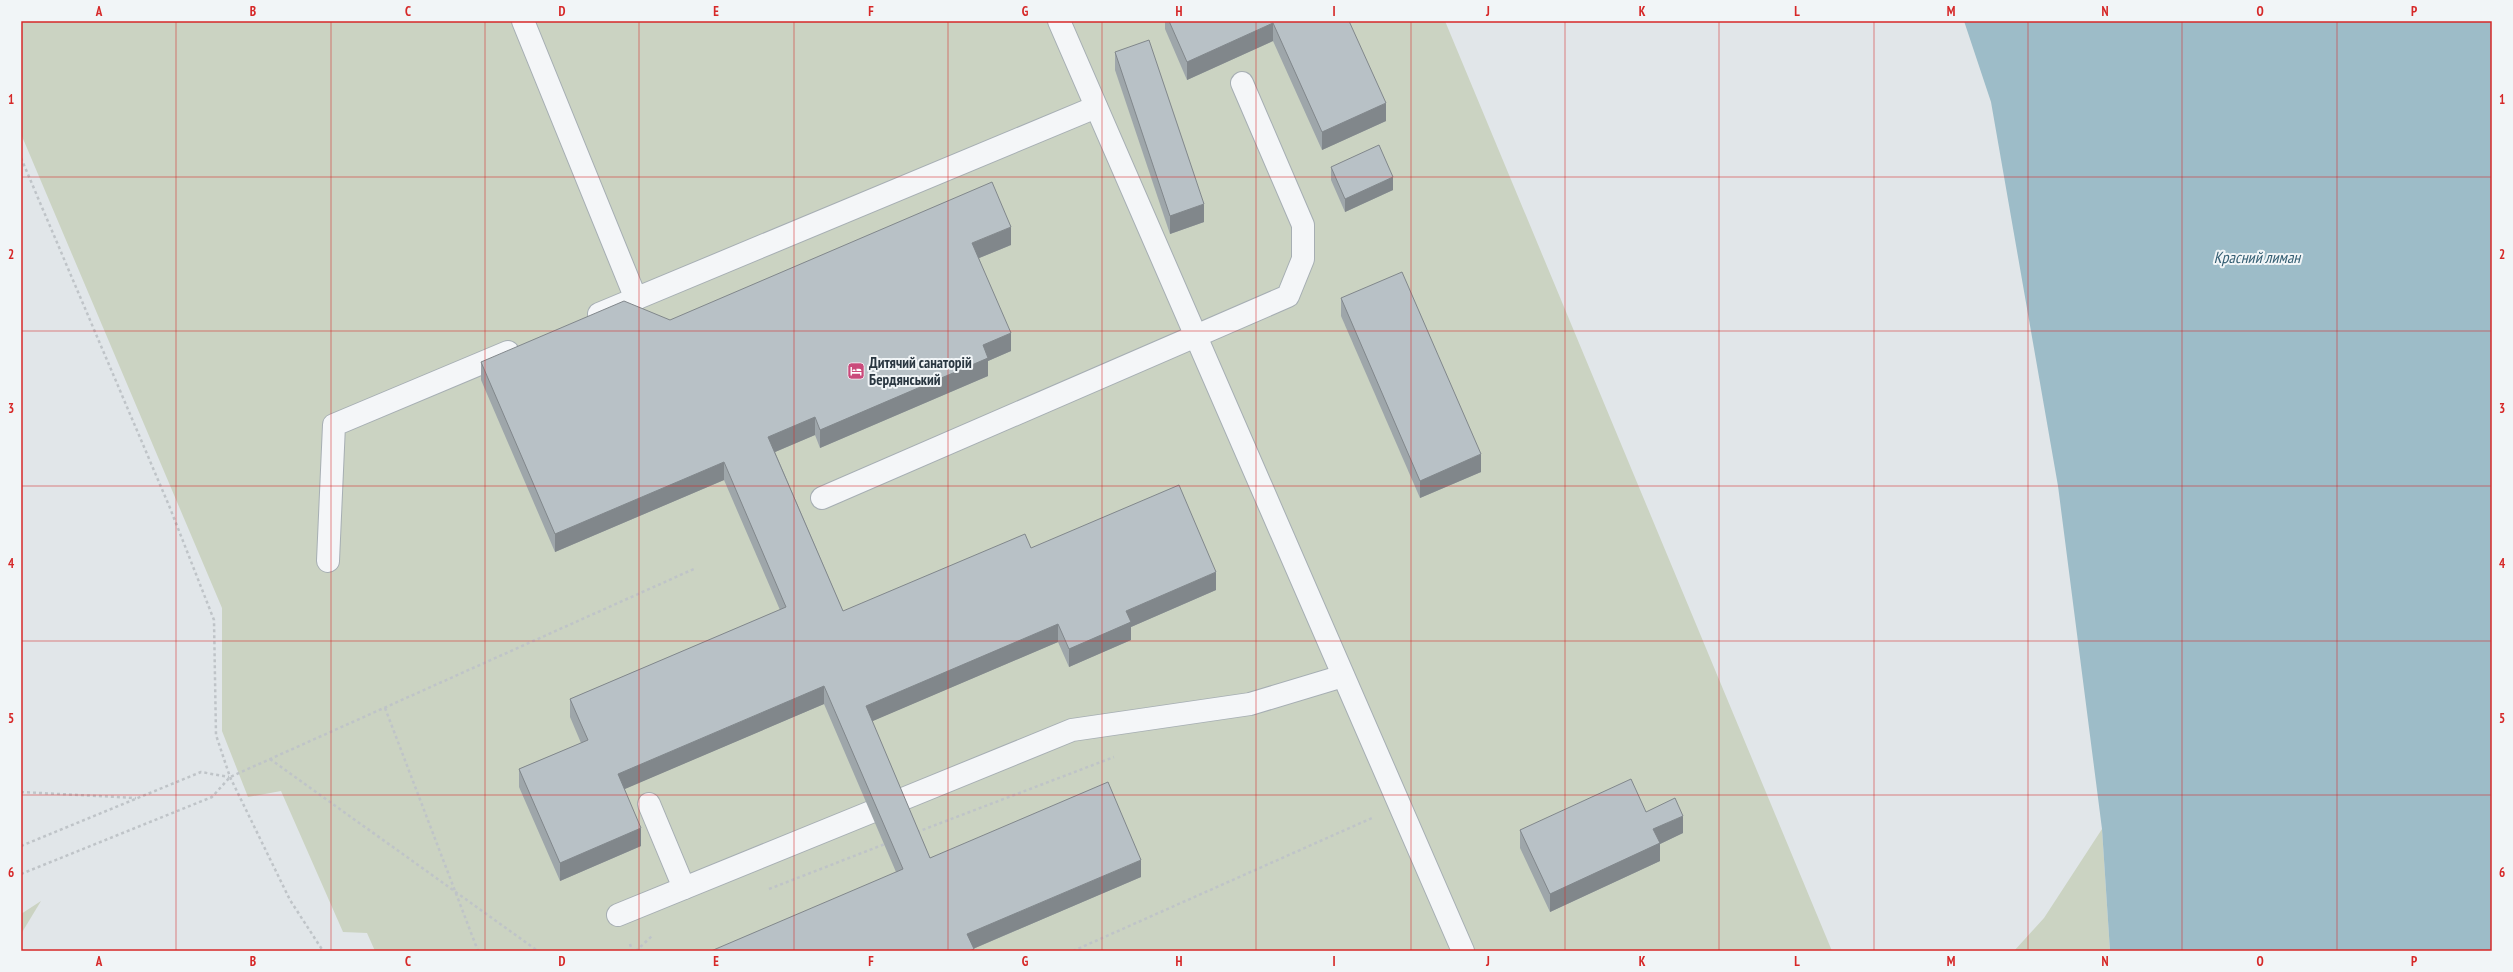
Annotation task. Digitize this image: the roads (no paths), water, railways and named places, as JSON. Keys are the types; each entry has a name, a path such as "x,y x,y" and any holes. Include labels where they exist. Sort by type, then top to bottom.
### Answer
{"lane":[{"path":"523,21 636,299"},
{"path":"1059,21 1463,951"},
{"path":"822,498 1288,296 1303,259 1303,225 1242,83"},
{"path":"577,323 1096,107"},
{"path":"328,562 334,424 526,345"},
{"path":"898,801 1072,730 1250,704 1343,676"},
{"path":"649,804 684,888"},
{"path":"618,915 871,812"}],"water":[{"name":"Красний лиман","path":"1964,21 2492,21 2492,951 2110,951 2102,829 2058,486 1991,102"}],"place":[{"name":"Дитячий санаторій Бердянський","path":"856,371"}]}
